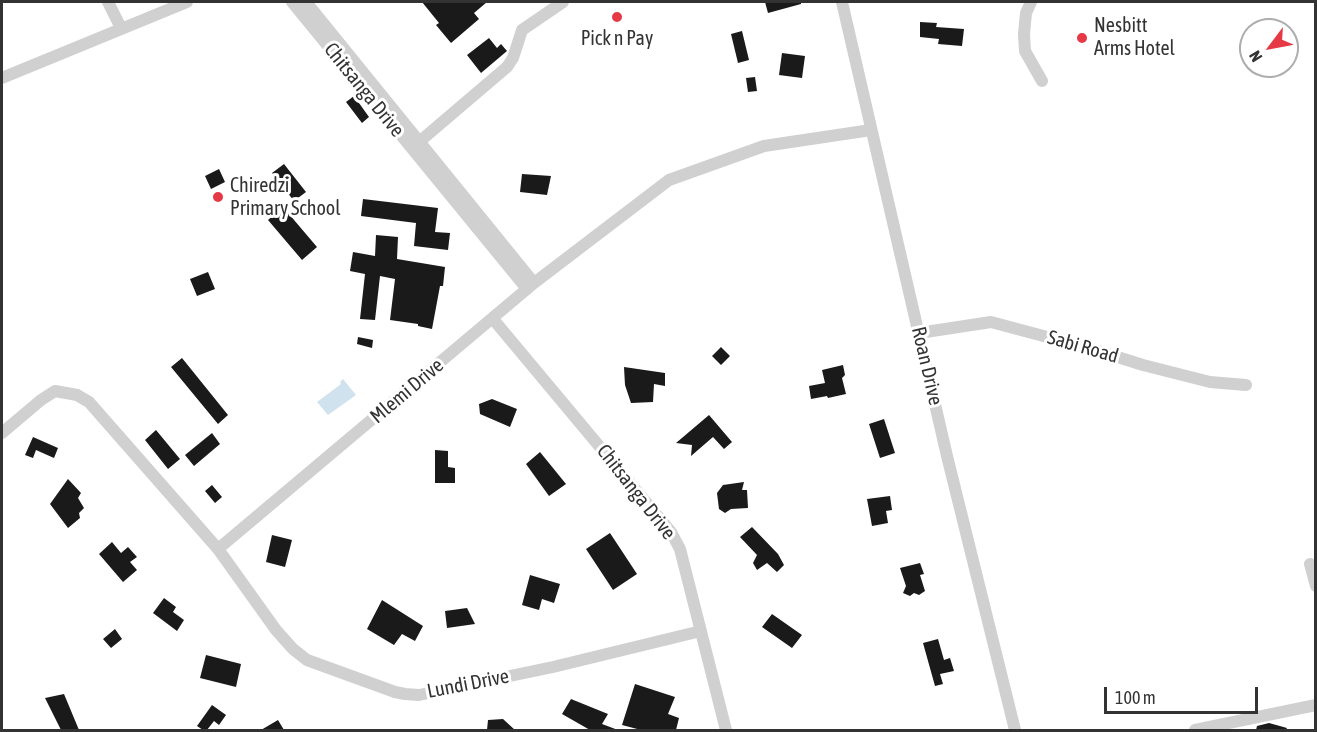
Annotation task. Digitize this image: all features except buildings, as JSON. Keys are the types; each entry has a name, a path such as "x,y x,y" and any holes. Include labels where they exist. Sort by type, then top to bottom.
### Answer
{"street":[{"path":"108,2 122,28"},
{"path":"2,78 187,2"},
{"name":"Chitsanga Drive","path":"292,2 530,286"},
{"path":"306,2 419,142 530,286"},
{"path":"419,142 507,67 513,58 522,30 563,2"},
{"name":"Roan Drive","path":"842,2 950,468 1015,730"},
{"path":"1031,2 1026,13 1025,51 1042,81"},
{"name":"Mlemi Drive","path":"218,549 530,286 669,180 765,146 871,130"},
{"name":"Chitsanga Drive","path":"493,319 670,532 680,549 726,730"},
{"name":"Sabi Road","path":"919,333 991,322 1209,382 1246,386"},
{"path":"2,432 54,392 77,395 89,402 218,549"},
{"name":"Lundi Drive","path":"218,549 293,650 307,660 405,694 419,695 553,667 701,631"},
{"path":"1310,564 1316,586"},
{"path":"1195,730 1316,705"}],"water":[{"path":"343,379 356,395 328,415 317,402 341,384"}],"place":[{"name":"Pick n Pay","path":"617,17"},
{"name":"Nesbitt Arms Hotel","path":"1082,38"},
{"name":"Chiredzi Primary School","path":"218,197"}]}
